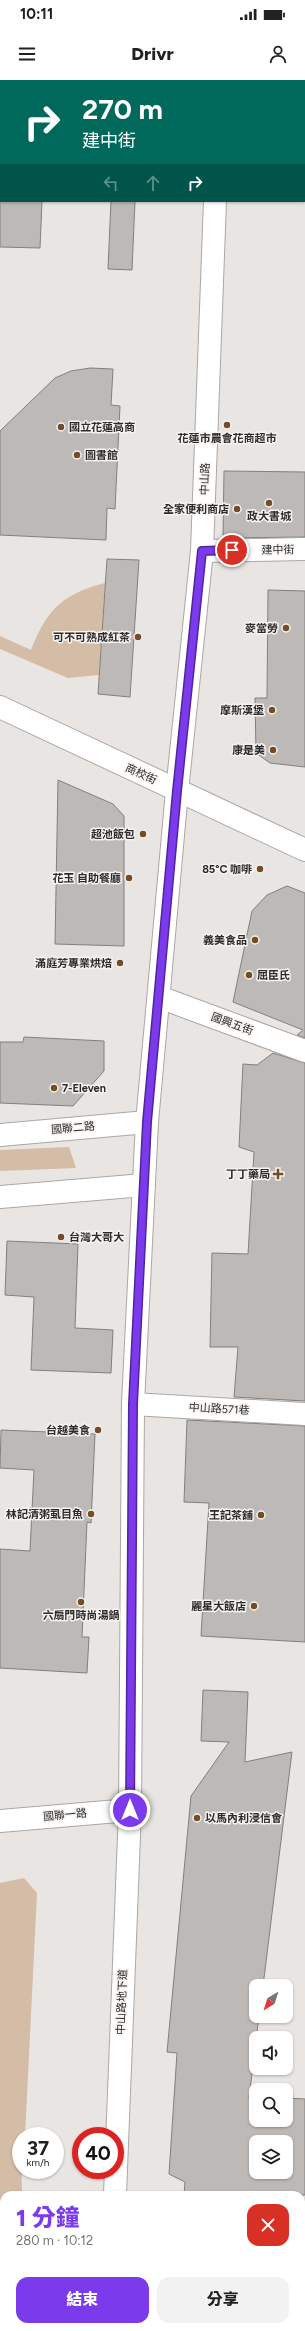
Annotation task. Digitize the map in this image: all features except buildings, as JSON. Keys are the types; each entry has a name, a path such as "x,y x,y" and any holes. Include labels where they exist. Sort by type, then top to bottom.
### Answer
{"street":[{"name":"中山路","path":"130,1810 133,1404 147,1122 177,791 202,551 215,202"},
{"name":"建中街","path":"202,551 305,549"},
{"name":"商校街","path":"0,707 305,850"},
{"name":"國興五街","path":"159,997 305,1051"},
{"name":"國聯二路","path":"0,1135 147,1122"},
{"path":"0,1197 144,1185"},
{"name":"中山路571巷","path":"133,1404 305,1414"},
{"name":"國聯一路","path":"0,1821 130,1810"},
{"name":"中山路地下道","path":"115,2191 130,1810"}],"shaded area":[{"path":"105,583 99,675 68,678 0,649 0,636 31,650 43,624 58,605 78,592"},
{"path":"69,1147 76,1168 0,1171 0,1150"},
{"path":"24,1878 37,1893 25,2127 12,2127 12,2179 22,2179 22,2191 0,2191 0,1883"}],"place":[{"name":"花蓮市農會花商超市","path":"227,425"},
{"name":"國立花蓮高商","path":"61,427"},
{"name":"圖書館","path":"77,455"},
{"name":"政大書城","path":"269,503"},
{"name":"全家便利商店","path":"237,509"},
{"name":"麥當勞","path":"286,628"},
{"name":"可不可熟成紅茶","path":"138,637"},
{"name":"摩斯漢堡","path":"272,710"},
{"name":"康是美","path":"273,750"},
{"name":"超池飯包","path":"143,834"},
{"name":"85°C 咖啡","path":"260,869"},
{"name":"花玉 自助餐廳","path":"129,878"},
{"name":"義美食品","path":"255,940"},
{"name":"滿庭芳專業烘焙","path":"120,963"},
{"name":"屈臣氏","path":"249,975"},
{"name":"7-Eleven","path":"54,1088"},
{"name":"丁丁藥局","path":"278,1174"},
{"name":"台灣大哥大","path":"61,1237"},
{"name":"台越美食","path":"98,1430"},
{"name":"林記清粥虱目魚","path":"91,1514"},
{"name":"王記茶舖","path":"261,1515"},
{"name":"六扇門時尚湯鍋","path":"81,1602"},
{"name":"麗星大飯店","path":"254,1606"},
{"name":"以馬內利浸信會","path":"197,1818"}],"route":[{"path":"130,1810 133,1404 147,1122 177,791 202,551 232,550"}]}
